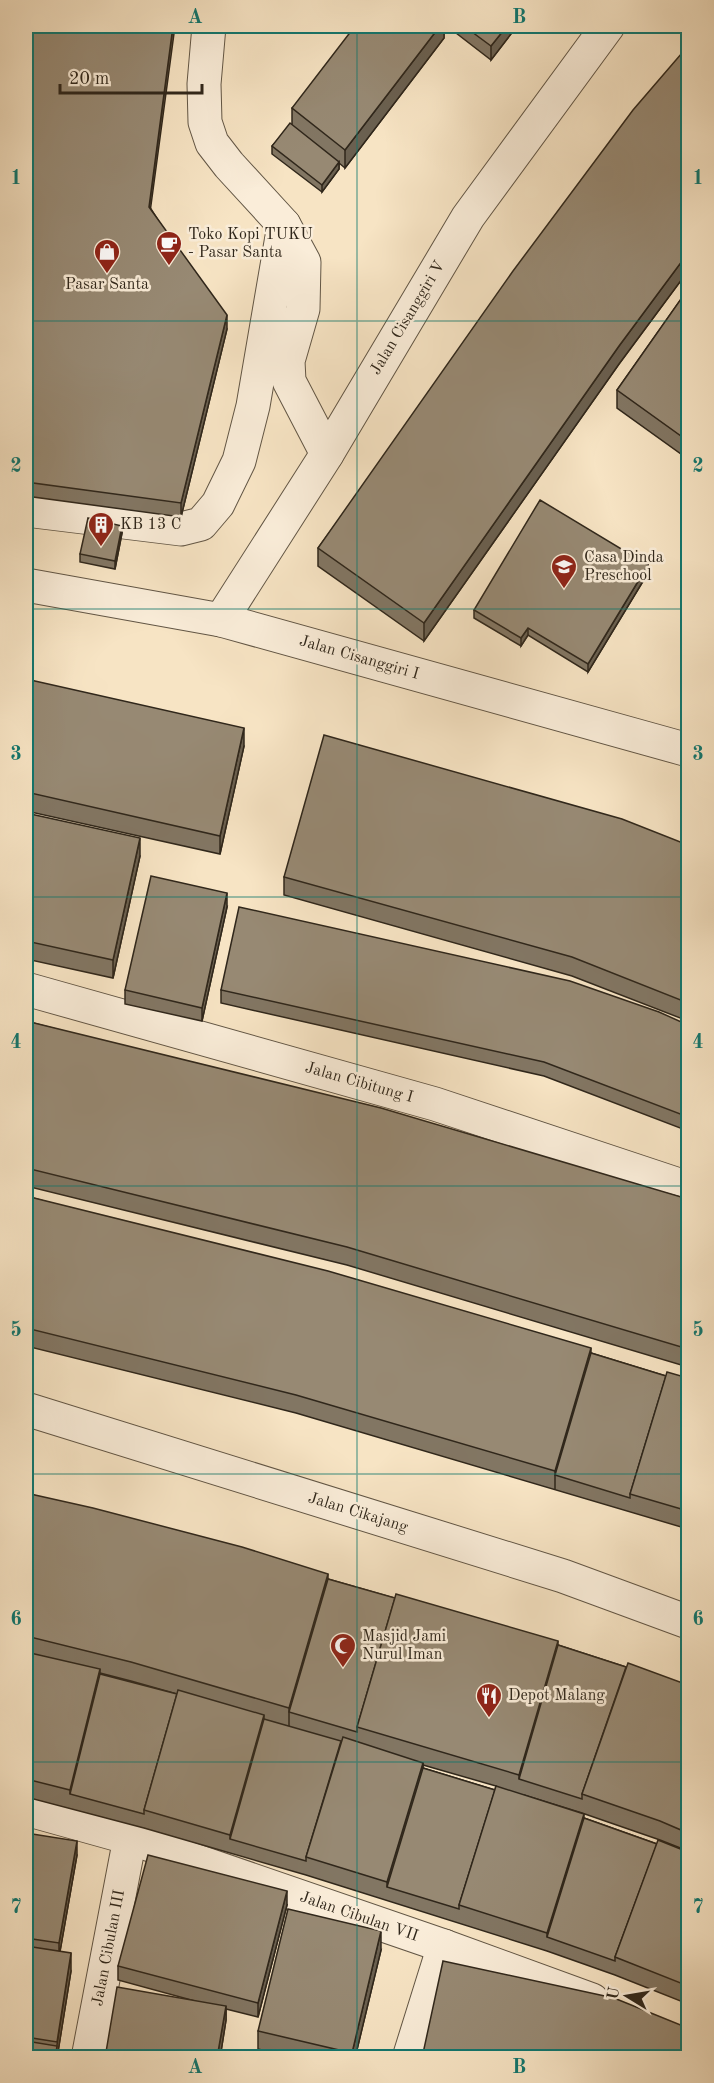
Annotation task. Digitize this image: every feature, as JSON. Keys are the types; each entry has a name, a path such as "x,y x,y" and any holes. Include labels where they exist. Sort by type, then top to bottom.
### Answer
{"street":[{"path":"209,26 204,84 206,122 213,143 229,165 284,225 304,262 303,309 288,361 289,381 327,454"},
{"name":"Jalan Cisanggiri V","path":"221,620 327,454 468,217 608,26"},
{"path":"26,510 181,529 201,524 218,504 242,450 253,406 284,225"},
{"name":"Jalan Cisanggiri I","path":"26,585 221,620 687,746"},
{"name":"Jalan Cibitung I","path":"26,989 435,1104 688,1188"},
{"name":"Jalan Cikajang","path":"26,1409 563,1576 688,1622"},
{"name":"Jalan Cibulan VII","path":"26,1809 130,1838 444,1946 615,2009"},
{"name":"Jalan Cibulan III","path":"88,2058 130,1838"},
{"path":"409,2058 444,1946"}],"building":[{"name":"Pasar Santa","path":"26,26 173,26 149,207 227,315 181,503 26,482"},
{"path":"355,26 440,26 345,150 292,108"},
{"path":"464,26 507,26 491,46"},
{"path":"688,46 688,253 619,346 424,623 318,548 513,271 633,110"},
{"path":"290,123 339,162 322,185 272,146"},
{"path":"688,289 688,441 617,390"},
{"name":"Casa Dinda Preschool","path":"540,500 648,565 588,664 528,628 521,638 474,610"},
{"name":"KB 13 C","path":"88,518 122,526 115,561 80,554"},
{"path":"26,679 244,728 220,836 26,792"},
{"path":"324,735 622,819 688,845 688,1003 572,957 284,877"},
{"path":"26,813 140,838 113,960 26,941"},
{"path":"151,876 227,893 202,1008 125,990"},
{"path":"239,907 570,981 659,1012 688,1025 688,1117 544,1062 221,990"},
{"path":"26,1021 381,1108 688,1199 688,1349 347,1247 26,1168"},
{"path":"26,1196 328,1271 591,1348 555,1471 296,1395 26,1328"},
{"path":"591,1353 666,1376 630,1498 555,1475"},
{"path":"667,1372 688,1378 688,1511 630,1494"},
{"path":"26,1493 242,1547 328,1574 289,1708 131,1662 26,1636"},
{"name":"Masjid Jami Nurul Iman","path":"328,1579 395,1598 357,1732 289,1712"},
{"path":"396,1594 558,1641 519,1775 357,1727"},
{"path":"558,1645 626,1667 582,1799 519,1779"},
{"path":"26,1652 100,1669 70,1790 26,1779"},
{"path":"628,1663 688,1685 688,1833 582,1794"},
{"path":"100,1674 177,1694 144,1814 70,1794"},
{"path":"178,1690 264,1715 230,1835 144,1810"},
{"path":"264,1719 341,1741 306,1861 230,1839"},
{"path":"343,1737 423,1763 387,1882 306,1857"},
{"path":"423,1768 495,1790 459,1909 387,1887"},
{"path":"496,1786 584,1814 547,1933 459,1905"},
{"path":"584,1818 657,1844 615,1961 547,1937"},
{"path":"26,1833 77,1841 59,1943 26,1938"},
{"path":"658,1840 688,1852 688,1986 615,1957"},
{"path":"148,1855 287,1891 258,2003 118,1966"},
{"path":"288,1909 381,1931 352,2053 258,2031"},
{"path":"26,1946 71,1953 57,2042 26,2037"},
{"path":"443,1961 614,1998 688,2028 688,2058 422,2058"},
{"path":"117,1987 226,2006 217,2058 105,2058"},
{"path":"26,2041 57,2046 55,2058 26,2058"}],"place":[{"name":"Toko Kopi TUKU - Pasar Santa","path":"169,267"},
{"name":"Pasar Santa","path":"107,275"},
{"name":"KB 13 C","path":"101,548"},
{"name":"Casa Dinda Preschool","path":"564,590"},
{"name":"Masjid Jami Nurul Iman","path":"343,1669"},
{"name":"Depot Malang","path":"489,1719"}]}
